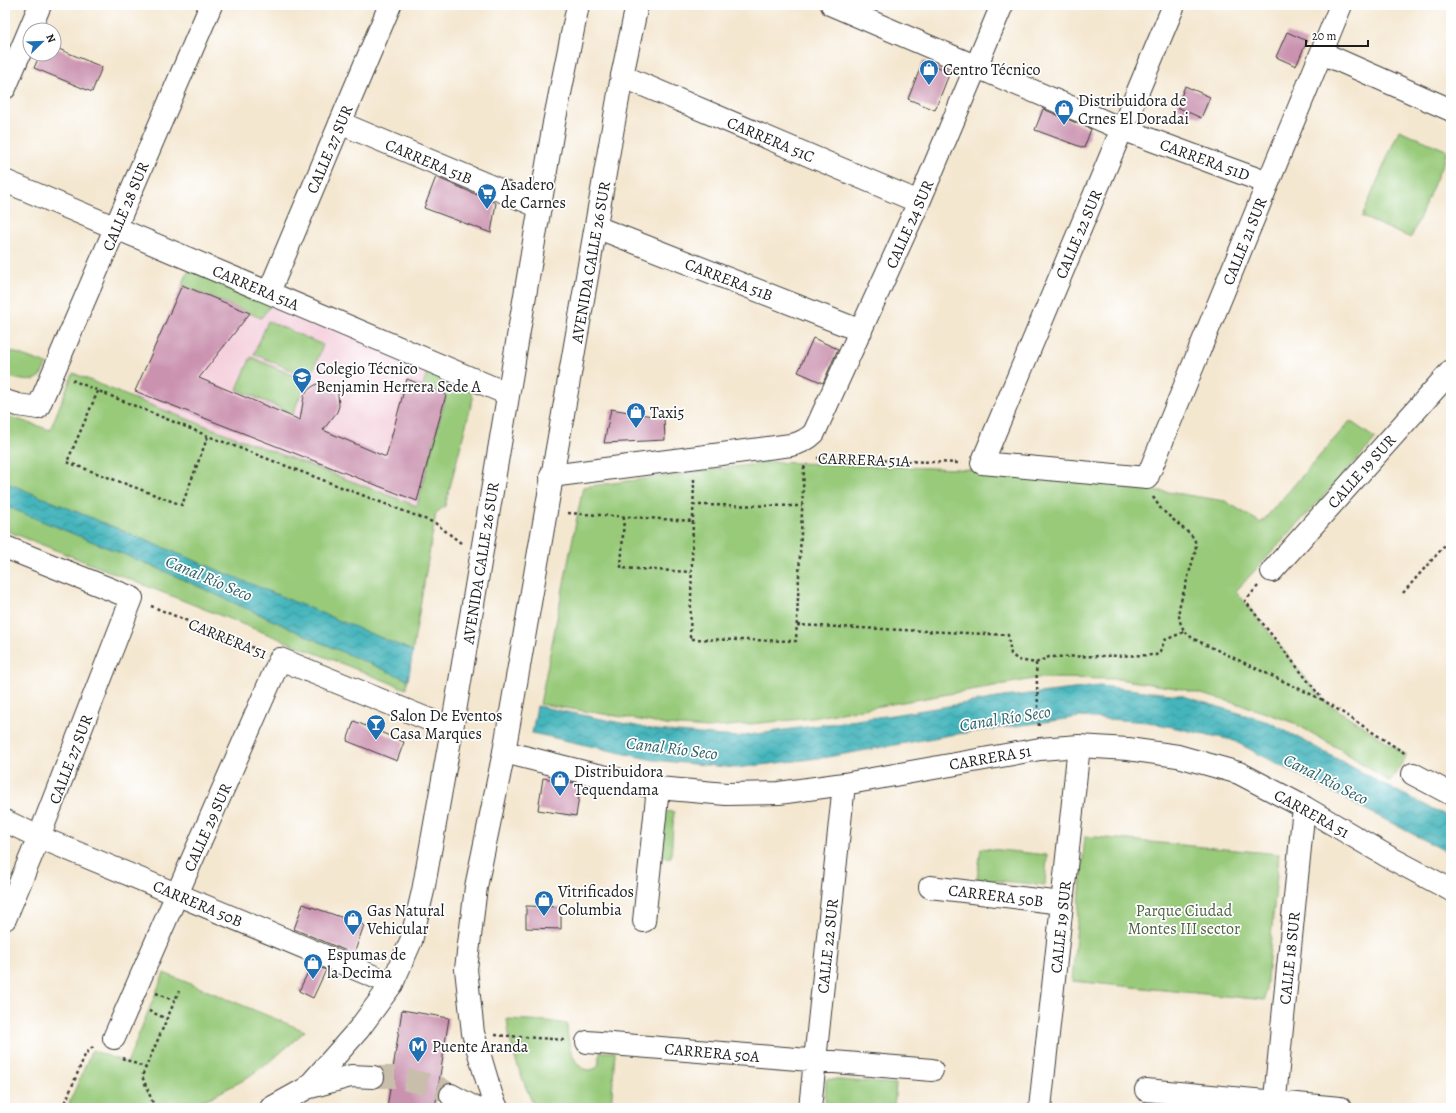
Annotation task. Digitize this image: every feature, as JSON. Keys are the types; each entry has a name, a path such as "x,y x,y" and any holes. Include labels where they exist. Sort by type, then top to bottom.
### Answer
{"street":[{"path":"5,88 40,5"},
{"name":"CALLE 28 SUR","path":"5,400 18,405 38,408 211,5"},
{"name":"CALLE 27 SUR","path":"269,292 390,5"},
{"name":"AVENIDA CALLE 26 SUR","path":"307,1088 359,1029 392,984 411,941 423,891 452,729 554,123 578,5"},
{"name":"AVENIDA CALLE 26 SUR","path":"497,1108 492,1098 473,1033 466,970 476,887 504,752 622,76 637,5"},
{"name":"CARRERA 51D","path":"832,5 1122,129 1268,183"},
{"name":"CALLE 24 SUR","path":"809,449 814,433 919,202 1002,5"},
{"name":"CALLE 22 SUR","path":"982,463 1174,5"},
{"name":"CALLE 21 SUR","path":"1147,478 1341,5"},
{"path":"1322,53 1451,110"},
{"name":"CARRERA 51C","path":"622,76 919,202"},
{"name":"CARRERA 51B","path":"340,123 540,207"},
{"name":"CARRERA 51A","path":"5,181 508,394"},
{"name":"CARRERA 51B","path":"596,227 861,331"},
{"name":"CALLE 19 SUR","path":"1272,571 1451,371"},
{"name":"CARRERA 51A","path":"552,476 799,444 809,449"},
{"path":"982,463 1147,478"},
{"path":"5,547 132,598"},
{"name":"CALLE 27 SUR","path":"5,919 40,837 132,598"},
{"name":"CARRERA 51","path":"280,659 452,729"},
{"name":"CALLE 29 SUR","path":"114,1038 280,659"},
{"name":"CALLE 19 SUR","path":"1040,1108 1079,746"},
{"name":"CARRERA 51","path":"504,752 584,772 658,788 734,794 779,793 844,784 1040,748 1079,746 1128,749 1178,756 1239,774 1304,807 1387,856 1451,890"},
{"path":"1412,774 1451,794"},
{"name":"CALLE 22 SUR","path":"810,1108 844,784"},
{"path":"644,922 658,788"},
{"name":"CALLE 18 SUR","path":"1275,1105 1304,807"},
{"name":"CARRERA 50B","path":"5,821 392,984"},
{"name":"CARRERA 50B","path":"930,887 1062,903"},
{"name":"CARRERA 50A","path":"587,1042 932,1070"},
{"path":"272,1108 307,1088 351,1076 373,1077"},
{"path":"1146,1090 1275,1105 1340,1108"},
{"path":"451,1095 475,1108"}],"path":[{"path":"54,372 208,436 435,523 462,544"},
{"path":"98,390 67,462 182,505 208,436"},
{"name":"CARRERA 51A","path":"809,449 982,463"},
{"path":"694,457 690,639 796,641 804,468 809,449"},
{"path":"1147,478 1153,498 1157,504 1192,536 1196,545 1196,550 1179,608 1180,625 1184,632 1194,639 1323,700 1407,755 1400,767 1412,774"},
{"path":"693,505 802,506"},
{"path":"563,512 693,522"},
{"path":"624,517 621,568 691,572"},
{"path":"1402,593 1451,538"},
{"path":"1272,571 1245,601 1323,700"},
{"name":"CARRERA 51","path":"132,598 280,659"},
{"path":"797,626 1008,635 1009,650 1014,658 1036,663 1049,657 1152,656 1158,653 1165,640 1184,632"},
{"path":"1036,663 1039,726"},
{"path":"154,1108 142,1076 179,991"},
{"path":"492,1035 587,1042"},
{"path":"63,1108 86,1052 114,1038"}],"shaded area":[{"name":"Colegio Técnico Benjamin Herrera Sede A","path":"189,270 467,384 473,398 445,506 436,513 132,398"}],"green space":[{"path":"1399,130 1448,151 1411,238 1362,217"},
{"path":"189,270 272,304 261,318 182,285"},
{"path":"268,321 323,345 310,378 254,354"},
{"path":"5,349 47,364 41,375 35,380 22,380 5,376"},
{"path":"251,357 306,381 293,414 237,389"},
{"path":"428,368 467,384 473,398 445,506 436,513 406,689 5,530 5,415 50,430 73,373 132,398 417,506 446,396 423,386"},
{"path":"1350,421 1376,439 1236,591 1323,700 1407,755 1390,782 1343,751 1294,723 1246,706 1182,689 1118,679 1039,678 812,718 708,728 666,725 540,704 583,487 771,462 984,470 1168,492 1225,501 1261,523"},
{"path":"664,811 674,812 671,857 661,858"},
{"name":"Parque Ciudad Montes III sector","path":"1085,836 1279,854 1265,1000 1072,981"},
{"path":"981,848 1047,855 1045,885 977,879"},
{"path":"164,973 305,1031 271,1061 242,1081 211,1097 181,1108 67,1108 92,1050 127,1063"},
{"path":"507,1019 548,1021 567,1024 571,1052 578,1065 584,1069 591,1070 598,1067 600,1052 615,1052 611,1108 535,1108 521,1076 508,1030"},
{"path":"826,1079 896,1084 894,1108 825,1108"}],"water":[{"name":"Canal Río Seco","path":"5,482 413,651 408,680 333,648 162,570 5,506"},
{"name":"Canal Río Seco","path":"1100,686 1180,695 1271,723 1385,785 1451,818 1451,854 1232,740 1148,722 1080,717 950,735 828,757 736,768 653,760 532,733 537,706 656,730 735,737 892,715 1004,697"}],"building":[{"path":"1287,32 1307,41 1296,66 1276,57"},
{"path":"62,50 102,67 92,92 34,68 37,62 62,62"},
{"name":"Centro Técnico","path":"923,61 950,72 935,110 908,99"},
{"path":"1185,86 1210,97 1201,118 1177,107"},
{"name":"Distribuidora de Crnes El Doradai","path":"1043,109 1091,129 1084,148 1035,130"},
{"path":"436,177 496,203 491,233 424,208"},
{"path":"182,285 250,313 199,378 300,420 304,396 307,391 317,384 329,386 338,394 339,406 337,412 323,430 386,457 407,379 446,395 417,501 135,391"},
{"path":"813,338 838,349 823,383 798,372"},
{"name":"Taxi5","path":"611,409 664,418 665,440 604,443"},
{"name":"Salon De Eventos Casa Marques","path":"354,721 404,742 397,761 347,741"},
{"name":"Distribuidora Tequendama","path":"543,778 581,784 576,816 538,810"},
{"path":"303,904 364,925 354,954 294,929"},
{"name":"Vitrificados Columbia","path":"526,906 561,907 561,929 526,928"},
{"name":"Espumas de la Decima","path":"312,964 326,970 313,998 299,991"},
{"name":"Puente Aranda","path":"402,1010 449,1018 435,1108 387,1108"}],"tunnel":[{"path":"373,1077 396,1077 440,1088 451,1095"}],"place":[{"name":"Centro Técnico","path":"929,86"},
{"name":"Distribuidora de Crnes El Doradai","path":"1064,126"},
{"name":"Asadero de Carnes","path":"487,210"},
{"name":"Colegio Técnico Benjamin Herrera Sede A","path":"302,394"},
{"name":"Taxi5","path":"636,429"},
{"name":"Salon De Eventos Casa Marques","path":"376,741"},
{"name":"Distribuidora Tequendama","path":"560,797"},
{"name":"Vitrificados Columbia","path":"544,917"},
{"name":"Gas Natural Vehicular","path":"353,936"},
{"name":"Espumas de la Decima","path":"313,980"},
{"name":"Puente Aranda","path":"418,1063"}]}
